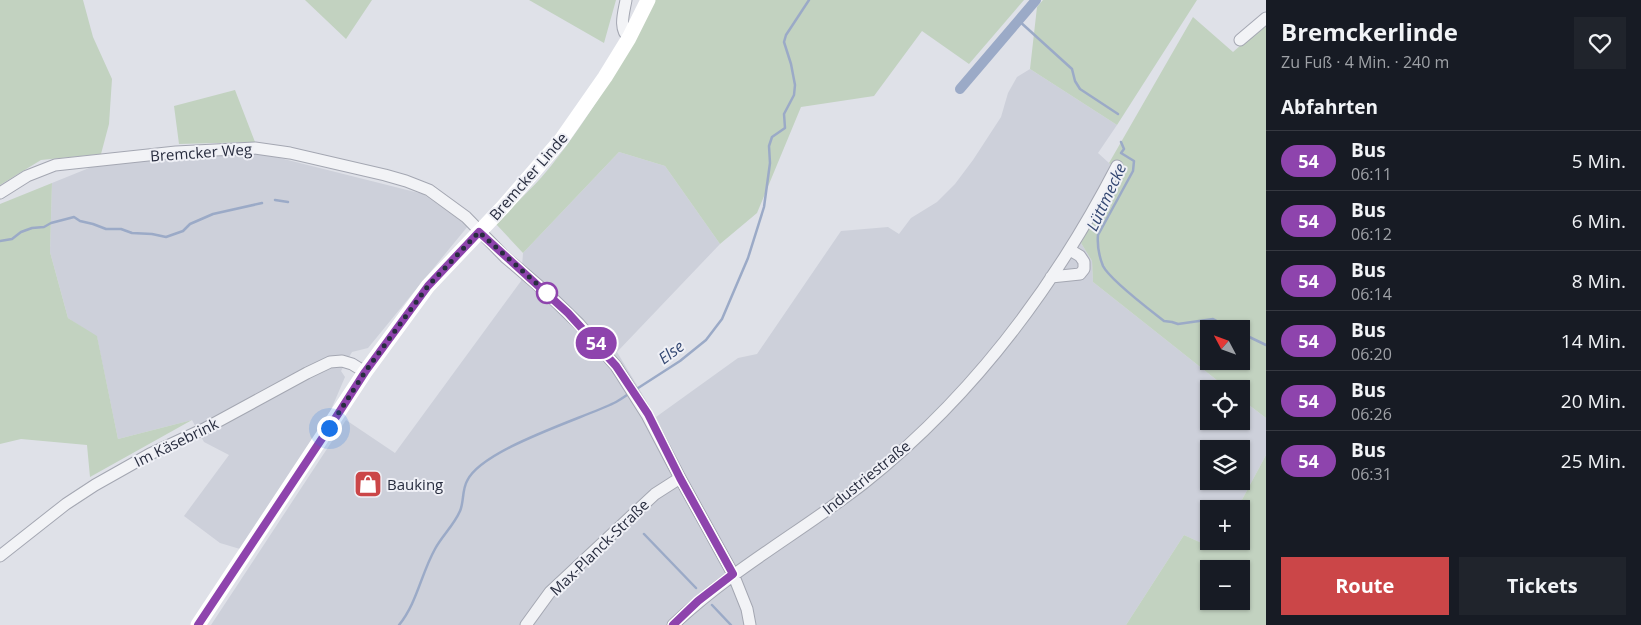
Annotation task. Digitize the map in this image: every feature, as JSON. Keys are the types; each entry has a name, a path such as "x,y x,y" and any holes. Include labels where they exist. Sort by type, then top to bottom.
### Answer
{"main road":[{"name":"Bremcker Linde","path":"198,625 365,372 428,286 509,201 561,140 600,85 629,38 648,0"}],"street":[{"path":"626,0 622,25 625,34 629,38"},
{"path":"1240,40 1266,18"},
{"name":"Bremcker Weg","path":"0,193 27,176 54,165 176,152 255,148 290,152 406,181 429,190 466,217 479,232 579,324 616,366 652,422 680,478 733,574 747,609 750,625"},
{"name":"Industriestraße","path":"673,625 698,601 733,574 862,484 888,463 955,398 1007,338 1052,277 1070,250 1117,166"},
{"path":"1052,277 1080,274 1084,269 1084,262 1080,256 1070,250"},
{"name":"Im Käsebrink","path":"0,556 66,504 95,484 150,454 204,429 307,373 330,362 342,361 352,364 365,372"},
{"name":"Max-Planck-Straße","path":"526,625 550,592 655,494 680,478"}],"shaded area":[{"path":"1030,69 1117,125 1098,153 1119,172 1081,243 1092,261 1093,282 1200,367 1200,370 1204,370 1217,380 1200,380 1200,430 1250,430 1250,406 1266,418 1266,455 1250,485 1250,440 1200,440 1200,490 1247,490 1242,500 1200,500 1200,542 1184,535 1126,625 211,625 346,420 395,453 521,281 523,253 619,152 665,166 720,244 617,352 656,417 738,358 757,354 841,231 888,227 899,234 911,218 937,202 955,184 973,160 1001,117 1008,93 1017,77"},
{"path":"260,153 423,194 468,226 368,348 352,352 341,371 345,377 324,426 240,549 220,543 184,516 229,455 204,442 192,420 118,439 97,337 68,318 50,252 52,183 94,166 185,157"}],"green space":[{"path":"0,0 83,0 93,37 112,79 109,124 101,154 41,160 0,185"},
{"path":"305,0 372,0 346,39"},
{"path":"529,0 616,0 604,43"},
{"path":"653,0 1024,0 969,64 922,31 874,96 801,107 757,213 720,244 665,166 619,152 523,253 496,224 545,173 566,147 619,65"},
{"path":"1043,0 1197,0 1117,125 1030,69 1037,7"},
{"path":"1193,17 1233,52 1266,23 1266,418 1250,406 1250,380 1217,380 1204,370 1250,370 1250,320 1200,320 1200,367 1093,282 1092,261 1081,243 1119,172 1109,163"},
{"path":"235,90 255,142 179,144 174,106"},
{"path":"52,183 50,252 68,318 97,336 118,439 192,420 90,477 87,445 21,439 0,444 0,204"},
{"path":"1266,455 1266,625 1126,625 1184,535 1200,542 1200,550 1250,550 1250,500 1242,500 1247,490 1250,490 1250,485"}],"waterway":[{"name":"Else","path":"635,390 680,361 706,340 722,319 748,258 764,207 770,163 769,146 772,137 785,128 784,114 794,95 795,85 784,42 786,35 809,0"},
{"path":"960,89 1036,0"},
{"name":"Lüttmecke","path":"1018,20 1072,69 1075,81 1080,89 1118,114"},
{"name":"Lüttmecke","path":"1121,142 1124,149 1121,153 1134,161 1133,171 1098,235 1100,258 1103,266 1122,287 1164,321 1178,324 1200,321"},
{"path":"275,200 288,202"},
{"path":"0,241 12,239 21,232 32,228 44,227 51,223 74,217 80,221 106,229 121,229 132,233 166,237 183,231 190,224 213,214 262,203"},
{"name":"Lüttmecke","path":"1206,320 1215,320"},
{"name":"Lüttmecke","path":"1250,337 1266,345"},
{"name":"Else","path":"399,625 415,598 435,549 457,516 461,507 465,485 476,469 511,446 614,403 630,393"},
{"path":"644,534 696,588"},
{"path":"712,605 731,625"}],"bus line":[{"name":"54","path":"198,625 365,372 428,286 479,232 568,313 616,366 648,414 680,478 733,574 698,601 673,625"}],"place":[{"name":"Bauking","path":"368,484"}],"route":[{"path":"329,428 365,372 428,286 479,232 547,293"}]}
